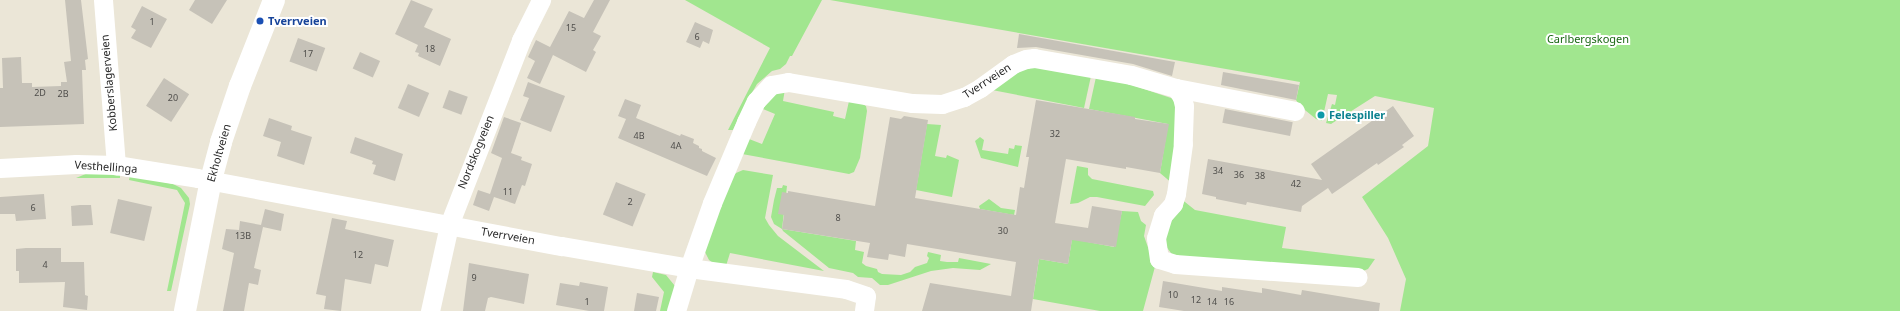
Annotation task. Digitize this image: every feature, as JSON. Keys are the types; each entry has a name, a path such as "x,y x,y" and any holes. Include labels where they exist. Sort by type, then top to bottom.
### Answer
{"street":[{"name":"Kobberslagerveien","path":"103,0 116,166"},
{"name":"Ekholtveien","path":"185,311 211,180 240,86 274,0"},
{"name":"Nordskogveien","path":"430,311 449,225 521,40 541,0"},
{"name":"Tverrveien","path":"676,311 689,268 712,203 756,101 771,84 788,82 912,103 942,104 955,101 980,88 1014,64 1026,59 1034,58 1131,75 1176,88 1295,111"},
{"path":"1176,88 1182,97 1184,106 1183,144 1176,194 1173,204 1163,215 1156,238 1159,259 1175,264 1358,277"},
{"name":"Vesthellinga","path":"0,168 76,164 116,166 211,180"},
{"name":"Tverrveien","path":"211,180 689,268 846,289 866,296 864,311"}],"green space":[{"path":"685,0 822,0 792,56 790,56 786,64 780,69 772,71 757,84 733,130 728,130 770,48"},
{"name":"Carlbergskogen","path":"830,0 1900,0 1900,311 1400,311 1406,279 1388,238 1362,197 1428,146 1434,108 1375,96 1331,124 1326,123 1332,104 1335,105 1337,95 1328,94 1322,121 1316,119 1300,106 1296,100 1300,82"},
{"path":"1038,66 1091,76 1084,108 992,90 1015,70"},
{"path":"1096,77 1120,81 1174,99 1177,105 1173,184 1160,173 1168,124 1089,109"},
{"path":"785,89 783,101 834,112 833,116 845,119 849,101 857,101 866,106 867,111 860,158 854,172 849,174 742,154 749,139 762,144 775,114 763,109 773,92"},
{"path":"927,124 941,125 935,156 946,158 947,155 959,160 952,197 916,190"},
{"path":"980,137 984,140 982,150 1008,154 1009,148 1014,149 1015,145 1022,146 1018,167 981,158 975,141"},
{"path":"1077,166 1088,168 1088,175 1092,179 1153,191 1154,195 1145,206 1097,197 1090,197 1078,203 1070,204"},
{"path":"743,170 773,175 765,218 778,236 824,271 730,253 726,266 716,265 709,260 704,250 709,232 733,176"},
{"path":"88,173 120,175 120,178 76,178"},
{"path":"130,175 173,184 181,188 189,198 190,204 171,291 167,291 185,203 177,190 129,180"},
{"path":"783,185 787,186 782,229 774,224 771,217 777,188 782,188"},
{"path":"1180,198 1195,210 1286,227 1282,248 1375,259 1368,269 1363,271 1174,257 1165,245 1166,224"},
{"path":"989,199 1001,208 1015,210 1014,215 980,209 979,206"},
{"path":"1122,211 1138,212 1141,221 1146,225 1144,236 1151,256 1156,263 1143,311 1100,311 1033,299 1039,259 1068,264 1072,239 1114,247"},
{"path":"782,229 856,241 855,250 864,252 862,263 866,266 877,269 878,272 882,274 901,275 910,272 915,267 927,263 929,258 927,256 928,252 941,255 940,261 958,262 959,258 991,264 980,270 953,268 931,271 888,285 880,285 872,278 858,277 853,273 829,268"},
{"path":"653,272 666,275 675,286 671,311 660,311 664,292 652,277"}],"building":[{"path":"65,0 81,0 88,59 85,60 86,70 82,70 84,124 0,127 0,88 3,88 2,58 21,57 22,83 32,83 32,87 61,86 61,82 67,82 64,62 71,61"},
{"path":"195,0 227,0 212,24 189,10"},
{"path":"411,0 433,9 424,27 451,39 440,66 418,56 419,53 415,52 418,45 395,34"},
{"path":"594,0 610,0 593,32 601,36 593,50 596,52 586,72 553,55 540,84 527,78 535,61 528,57 536,40 550,47 569,11 584,18"},
{"path":"142,6 167,19 151,48 131,38 136,30 131,27"},
{"path":"695,22 713,30 709,44 703,41 700,48 686,42"},
{"path":"1019,34 1175,62 1172,76 1133,64 1036,47 1017,48"},
{"path":"298,38 325,48 317,71 289,61"},
{"path":"360,52 380,61 373,77 353,68"},
{"path":"1223,72 1299,85 1296,100 1221,85"},
{"path":"164,78 189,94 171,122 146,106"},
{"path":"528,82 565,96 551,132 520,120 529,98 523,96"},
{"path":"408,84 429,93 419,117 398,108"},
{"path":"449,90 468,97 461,115 443,108"},
{"path":"625,99 641,105 636,118 680,136 681,134 694,139 693,143 699,146 702,151 716,158 707,176 618,138 626,119 618,116"},
{"path":"1036,100 1169,124 1160,173 1066,159 1055,223 1088,228 1092,206 1122,211 1116,247 1072,240 1068,264 1039,259 1031,311 922,311 930,283 1011,296 1016,262 907,244 905,257 889,254 888,260 867,257 870,243 782,229 784,215 778,214 782,192 788,193 788,191 875,206 890,117 901,119 904,116 928,120 915,198 1016,215 1020,187 1024,188 1029,157 1026,157"},
{"path":"1393,106 1414,136 1402,145 1404,147 1378,165 1377,163 1332,194 1328,188 1302,206 1301,212 1247,202 1246,205 1216,199 1216,197 1202,194 1208,159 1322,180 1311,164"},
{"path":"1225,109 1293,122 1290,136 1222,123"},
{"path":"504,117 521,123 511,153 522,157 521,160 532,164 525,186 522,185 515,204 494,197 489,211 473,205 478,190 490,194 502,158 491,153"},
{"path":"269,118 292,126 291,130 312,137 304,165 277,156 281,142 263,136"},
{"path":"355,137 403,154 395,181 373,174 376,165 372,164 373,161 350,153"},
{"path":"616,182 646,194 633,226 603,214"},
{"path":"44,194 46,219 16,221 15,214 0,214 0,197"},
{"path":"118,199 152,207 144,241 110,233"},
{"path":"91,205 93,225 72,226 71,206"},
{"path":"265,209 284,214 281,231 263,227 254,268 261,270 258,285 249,283 244,311 223,311 234,253 222,249 226,229 239,230 240,221 261,225"},
{"path":"332,218 347,221 345,229 394,240 388,267 375,264 371,284 345,279 341,311 324,309 326,296 316,294"},
{"path":"61,248 61,262 84,262 85,295 88,296 87,310 63,307 65,282 19,283 19,271 16,271 16,249"},
{"path":"469,263 529,274 524,304 491,297 488,298 485,311 463,311"},
{"path":"1163,281 1222,291 1222,287 1262,293 1262,288 1301,295 1302,290 1380,303 1379,311 1184,311 1159,307"},
{"path":"580,282 608,287 604,311 589,311 556,305 560,283 579,286"},
{"path":"637,293 659,297 656,311 634,311"}],"place":[{"name":"Tverrveien","path":"260,21"},
{"name":"Felespiller","path":"1321,115"}]}
